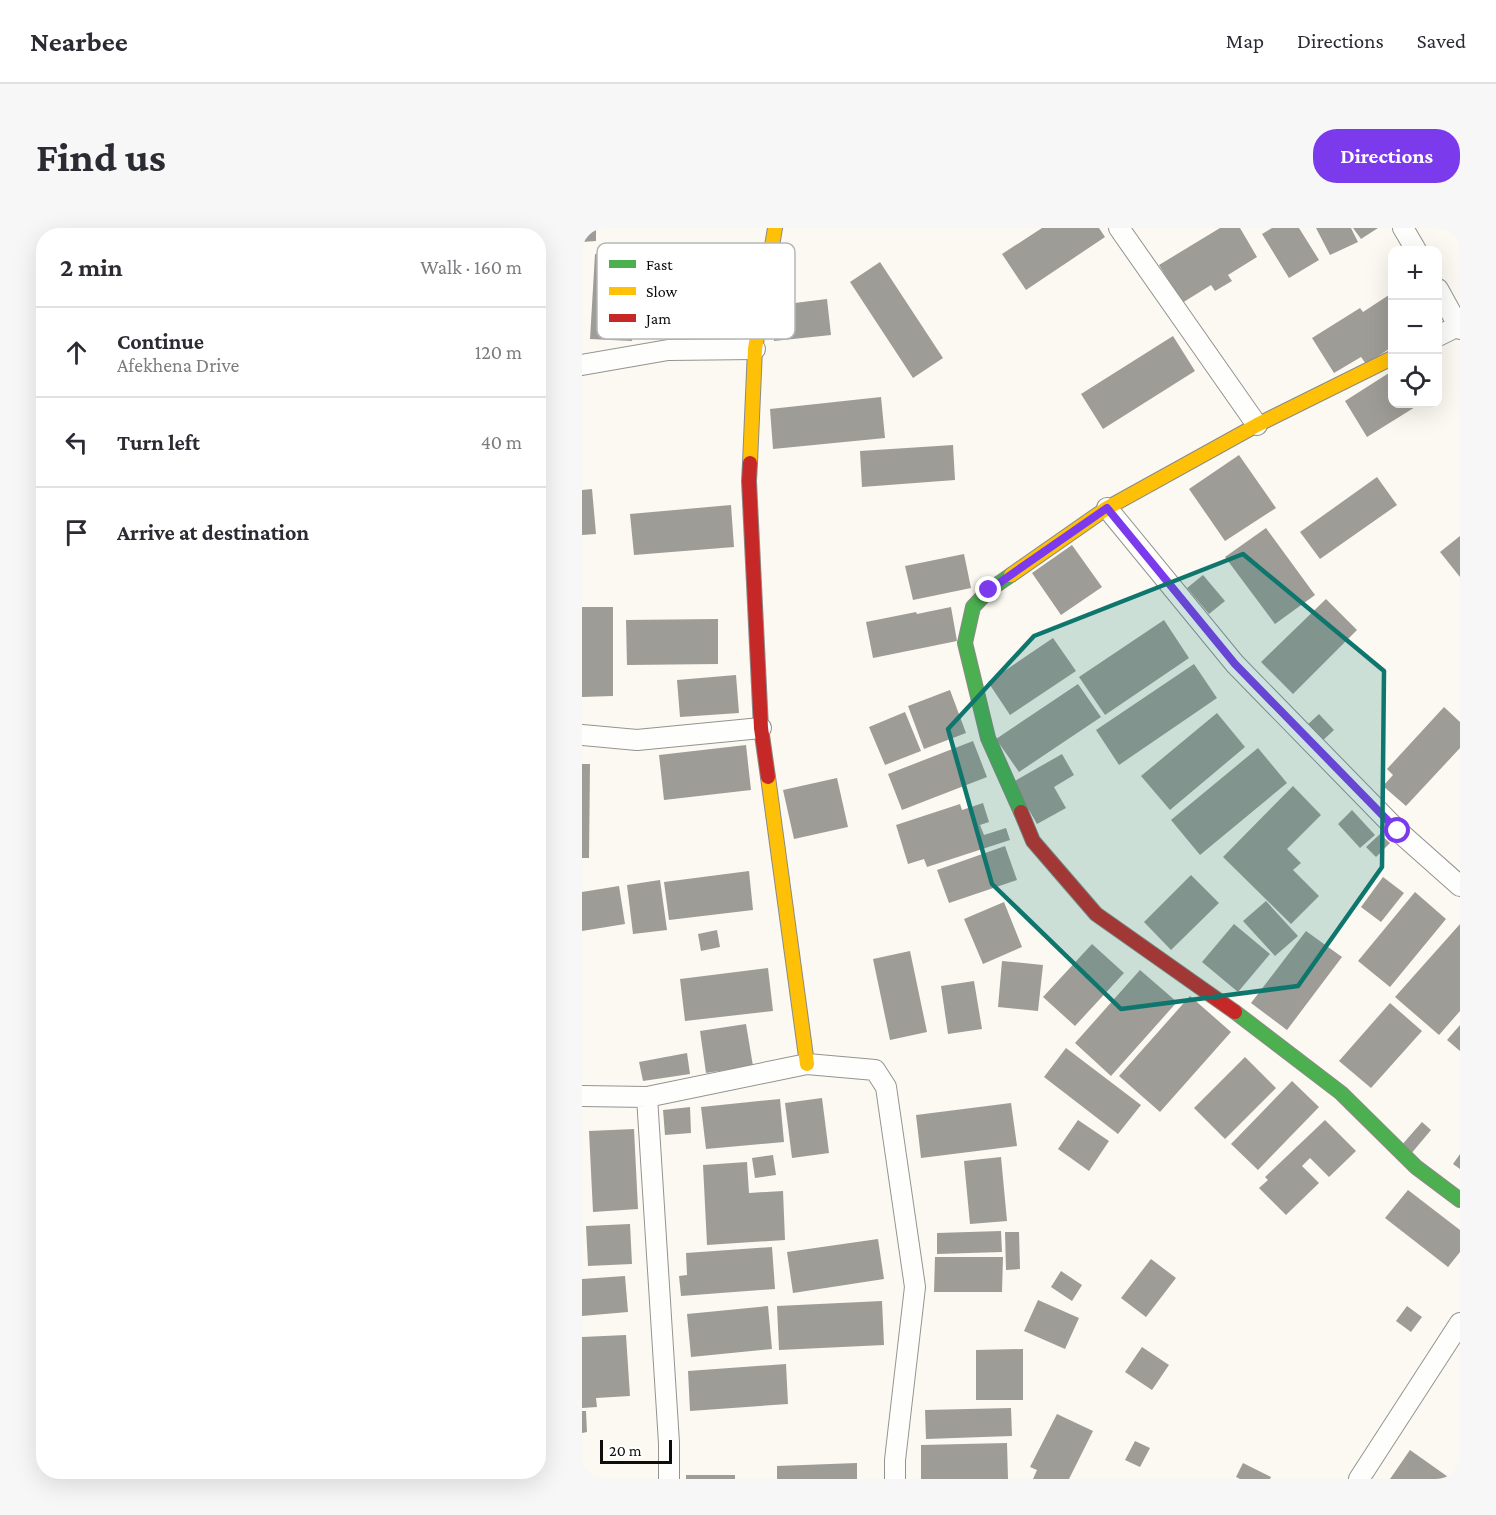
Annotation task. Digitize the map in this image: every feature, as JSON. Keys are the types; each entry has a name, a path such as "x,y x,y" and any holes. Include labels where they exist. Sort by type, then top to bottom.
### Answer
{"street":[{"path":"773,243 775,228"},
{"path":"1119,228 1257,424"},
{"path":"1403,228 1414,246"},
{"path":"1442,298 1459,327 1442,334"},
{"path":"757,339 749,481 761,728 807,1064"},
{"path":"582,365 668,350 755,349"},
{"path":"1388,360 1257,424 1107,508 989,590 973,608 965,643 988,738 1033,840 1096,914 1216,998 1341,1093 1416,1167 1460,1200"},
{"path":"1107,508 1235,664 1398,831 1460,886"},
{"path":"582,735 637,740 761,728"},
{"path":"582,1096 647,1097 807,1064 875,1070 886,1087 915,1287 895,1460 895,1479"},
{"path":"647,1097 669,1443 669,1479"},
{"path":"1359,1479 1460,1323"}],"highlighted area":[{"path":"1243,554 1384,671 1382,867 1298,986 1121,1009 992,884 948,729 1034,636"}],"building":[{"path":"582,228 596,228 596,241 582,242"},
{"path":"1042,228 1099,228 1105,237 1026,290 1002,254"},
{"path":"1220,228 1240,228 1257,257 1228,275 1232,281 1215,291 1211,285 1182,303 1159,265"},
{"path":"1272,228 1299,228 1319,260 1289,278 1262,234"},
{"path":"1316,228 1351,228 1358,242 1330,255"},
{"path":"1353,228 1378,228 1361,239"},
{"path":"595,254 597,254 597,339 632,339 632,341 590,339"},
{"path":"880,262 943,358 913,378 850,282"},
{"path":"1388,296 1388,350 1366,364 1361,357 1334,373 1312,338 1360,308 1363,312"},
{"path":"827,299 831,335 795,339 795,303"},
{"path":"1173,336 1195,371 1103,429 1081,394"},
{"path":"1388,374 1388,408 1414,408 1367,437 1345,401"},
{"path":"881,397 885,438 773,449 770,409"},
{"path":"953,445 955,480 862,487 860,451"},
{"path":"1239,455 1276,508 1225,541 1189,489"},
{"path":"1377,477 1397,505 1320,559 1300,532"},
{"path":"592,489 596,534 582,535 582,490"},
{"path":"731,505 734,547 634,555 630,514"},
{"path":"1266,528 1315,595 1275,624 1225,557"},
{"path":"1460,536 1460,577 1440,552"},
{"path":"1072,545 1102,587 1061,615 1032,573"},
{"path":"964,554 971,588 913,600 905,566"},
{"path":"1203,575 1225,601 1209,614 1187,588"},
{"path":"1326,599 1357,630 1293,694 1261,662"},
{"path":"582,607 613,607 613,696 582,697"},
{"path":"951,607 957,641 873,658 866,622"},
{"path":"718,619 718,664 627,665 626,620"},
{"path":"1164,620 1189,658 1105,715 1079,677"},
{"path":"1053,638 1076,671 1010,715 988,682"},
{"path":"1194,664 1217,698 1119,765 1096,730"},
{"path":"736,675 739,713 680,717 677,680"},
{"path":"1078,684 1101,717 1019,772 996,739"},
{"path":"950,690 966,733 924,749 908,706"},
{"path":"1444,707 1460,722 1460,748 1406,806 1383,786 1393,775 1387,769"},
{"path":"905,712 921,751 885,765 869,727"},
{"path":"1217,713 1245,747 1170,810 1141,776"},
{"path":"1319,714 1334,730 1320,743 1305,727"},
{"path":"973,741 987,777 902,810 888,774"},
{"path":"746,745 751,790 664,800 659,755"},
{"path":"1258,748 1287,783 1200,855 1171,820"},
{"path":"1062,754 1074,775 1054,787 1066,808 1037,824 1013,782"},
{"path":"582,764 590,764 589,858 582,858"},
{"path":"837,778 848,827 794,839 783,790"},
{"path":"1293,786 1321,815 1287,849 1301,863 1293,870 1319,896 1291,924 1223,857"},
{"path":"983,803 989,822 980,825 984,835 1006,828 1010,840 927,867 924,859 908,864 896,825 960,804 962,810"},
{"path":"1352,810 1375,835 1360,848 1338,824"},
{"path":"1380,834 1390,843 1376,857 1366,847"},
{"path":"1005,846 1017,880 949,903 937,870"},
{"path":"749,871 753,910 669,920 664,882"},
{"path":"1191,875 1219,903 1171,950 1144,922"},
{"path":"1383,877 1404,893 1381,922 1361,907"},
{"path":"660,880 667,930 633,934 627,885"},
{"path":"619,886 625,924 582,931 582,892"},
{"path":"1415,892 1446,919 1390,987 1358,961"},
{"path":"1266,901 1298,936 1275,956 1243,921"},
{"path":"1004,902 1022,947 983,964 964,919"},
{"path":"1234,924 1270,954 1238,992 1202,962"},
{"path":"1460,924 1460,1011 1439,1035 1395,997"},
{"path":"717,930 720,947 701,951 698,934"},
{"path":"1306,931 1342,957 1287,1030 1251,1003"},
{"path":"1092,944 1124,973 1075,1026 1043,997"},
{"path":"910,951 927,1032 890,1040 873,959"},
{"path":"1002,961 1043,965 1038,1011 998,1007"},
{"path":"768,968 773,1011 685,1021 680,979"},
{"path":"1140,970 1177,1002 1111,1076 1075,1043"},
{"path":"974,981 982,1029 948,1034 941,986"},
{"path":"1190,996 1231,1032 1160,1112 1119,1076"},
{"path":"1390,1003 1422,1031 1371,1088 1339,1061"},
{"path":"746,1024 753,1066 706,1073 700,1031"},
{"path":"1460,1025 1460,1051 1447,1040"},
{"path":"1066,1048 1141,1105 1118,1134 1044,1077"},
{"path":"687,1053 690,1074 643,1081 639,1062"},
{"path":"1245,1057 1276,1088 1225,1139 1194,1108"},
{"path":"1292,1081 1319,1107 1258,1170 1231,1144"},
{"path":"822,1098 829,1153 792,1158 785,1103"},
{"path":"780,1099 784,1142 706,1149 701,1107"},
{"path":"1011,1103 1017,1146 921,1158 916,1115"},
{"path":"690,1107 691,1133 665,1135 663,1110"},
{"path":"1078,1120 1109,1141 1089,1171 1058,1149"},
{"path":"1325,1120 1356,1151 1329,1177 1310,1158 1302,1166 1319,1183 1286,1215 1259,1188 1268,1180 1265,1177"},
{"path":"1422,1122 1431,1130 1410,1155 1400,1147"},
{"path":"634,1129 638,1209 593,1212 589,1131"},
{"path":"1460,1154 1460,1169 1453,1164"},
{"path":"773,1155 776,1175 755,1178 752,1158"},
{"path":"1001,1157 1007,1221 970,1224 964,1161"},
{"path":"747,1162 749,1193 783,1191 785,1240 707,1245 703,1165"},
{"path":"1408,1190 1460,1230 1460,1252 1448,1267 1385,1218"},
{"path":"630,1224 632,1264 588,1266 586,1226"},
{"path":"1001,1231 1002,1252 937,1254 937,1233"},
{"path":"1005,1232 1019,1232 1020,1269 1006,1270"},
{"path":"878,1239 884,1279 793,1293 787,1252"},
{"path":"772,1247 775,1289 681,1296 679,1276 687,1275 686,1253"},
{"path":"935,1257 1003,1257 1002,1292 934,1292"},
{"path":"1151,1259 1176,1278 1146,1317 1121,1298"},
{"path":"1061,1271 1082,1285 1072,1301 1051,1287"},
{"path":"625,1276 628,1312 582,1316 582,1279"},
{"path":"1038,1300 1079,1318 1065,1349 1024,1331"},
{"path":"882,1301 884,1345 779,1350 777,1306"},
{"path":"768,1306 772,1349 691,1357 687,1314"},
{"path":"1407,1306 1422,1317 1411,1332 1396,1321"},
{"path":"626,1335 630,1396 596,1398 597,1407 582,1408 582,1337"},
{"path":"1142,1347 1169,1365 1152,1390 1125,1372"},
{"path":"1023,1349 1023,1400 976,1400 976,1350"},
{"path":"786,1364 788,1404 690,1411 688,1371"},
{"path":"1011,1408 1012,1436 926,1439 925,1410"},
{"path":"582,1411 586,1411 587,1432 582,1433"},
{"path":"1057,1414 1093,1431 1069,1479 1033,1479 1037,1470 1030,1467"},
{"path":"1135,1441 1150,1448 1140,1467 1125,1460"},
{"path":"1007,1443 1008,1479 921,1479 921,1445"},
{"path":"1410,1450 1451,1479 1390,1479"},
{"path":"857,1463 857,1479 777,1479 777,1466"},
{"path":"1243,1463 1271,1477 1270,1479 1236,1477"},
{"path":"686,1475 735,1475 735,1479 686,1479"}],"traffic: fast":[{"path":"1011,575 989,590 973,607 965,643 988,738 1021,812"},
{"path":"1235,1012 1341,1093 1416,1167 1460,1200"}],"traffic: slow":[{"path":"773,243 775,228"},
{"path":"750,463 757,339"},
{"path":"1011,575 1107,508 1257,425 1388,360"},
{"path":"768,777 807,1064"}],"traffic: jam":[{"path":"750,463 761,728 768,777"},
{"path":"1021,812 1033,841 1096,914 1235,1012"}],"route":[{"path":"989,590 1107,508 1235,664 1398,831"}]}
